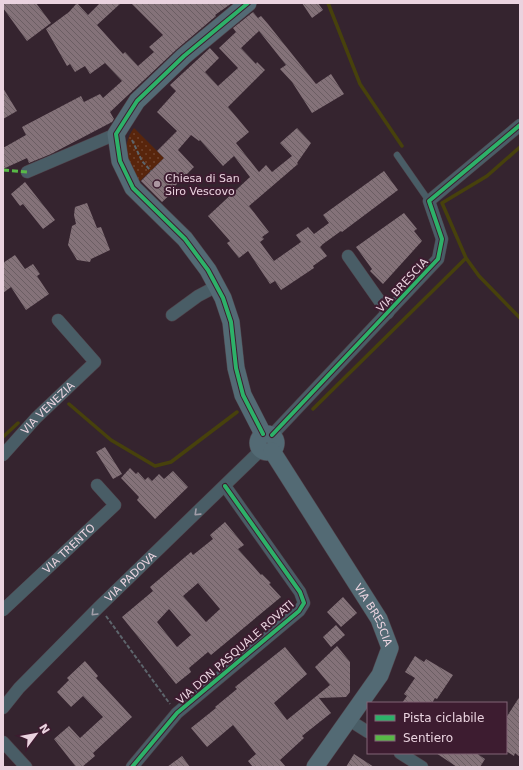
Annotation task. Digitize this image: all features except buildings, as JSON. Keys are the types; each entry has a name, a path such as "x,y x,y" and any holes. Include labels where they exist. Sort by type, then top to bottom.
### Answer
{"street":[{"path":"27,172 118,131 137,101 184,56 248,3"},
{"path":"429,201 520,126"},
{"path":"118,131 120,161 133,188 185,239 208,270 223,298 231,322 236,368 242,395 267,442"},
{"name":"VIA BRESCIA","path":"315,767 380,675 390,648 379,619 267,442 438,259 442,239 429,201"},
{"name":"VIA BRESCIA","path":"348,256 388,313"},
{"path":"172,315 198,296 217,286"},
{"name":"VIA VENEZIA","path":"3,455 36,418 94,362 58,320"},
{"name":"VIA PADOVA","path":"3,708 19,688 99,607 225,486 267,442"},
{"name":"VIA TRENTO","path":"3,610 115,505 97,485"},
{"name":"VIA DON PASQUALE ROVATI","path":"132,767 177,714 299,611 304,603 300,592 225,486"},
{"path":"349,720 367,731"},
{"path":"3,742 26,767"},
{"path":"402,754 422,767"}],"lane":[{"path":"397,155 429,201"}],"path":[{"path":"118,131 131,139 142,161 151,171"},
{"path":"99,607 177,714"}],"shaded area":[{"path":"134,128 164,158 140,181 131,169 126,156 127,141"}],"waterway":[{"path":"328,3 360,84 402,146"},
{"path":"520,147 487,176 442,203 466,258 479,276 520,318"},
{"path":"313,409 466,258"},
{"path":"69,404 111,440 155,466 171,462 237,412"},
{"path":"3,437 18,423"}],"marked path":[{"path":"3,170 27,172"}],"cycle path":[{"path":"248,3 184,56 137,101 116,134 120,161 133,188 185,239 208,270 223,298 231,322 236,368 243,395 263,434"},
{"path":"272,435 438,259 442,239 429,201 520,125"},
{"path":"132,767 177,713 299,611 304,603 300,592 225,486"}],"place":[{"name":"Chiesa di San Siro Vescovo","path":"157,184"}]}
